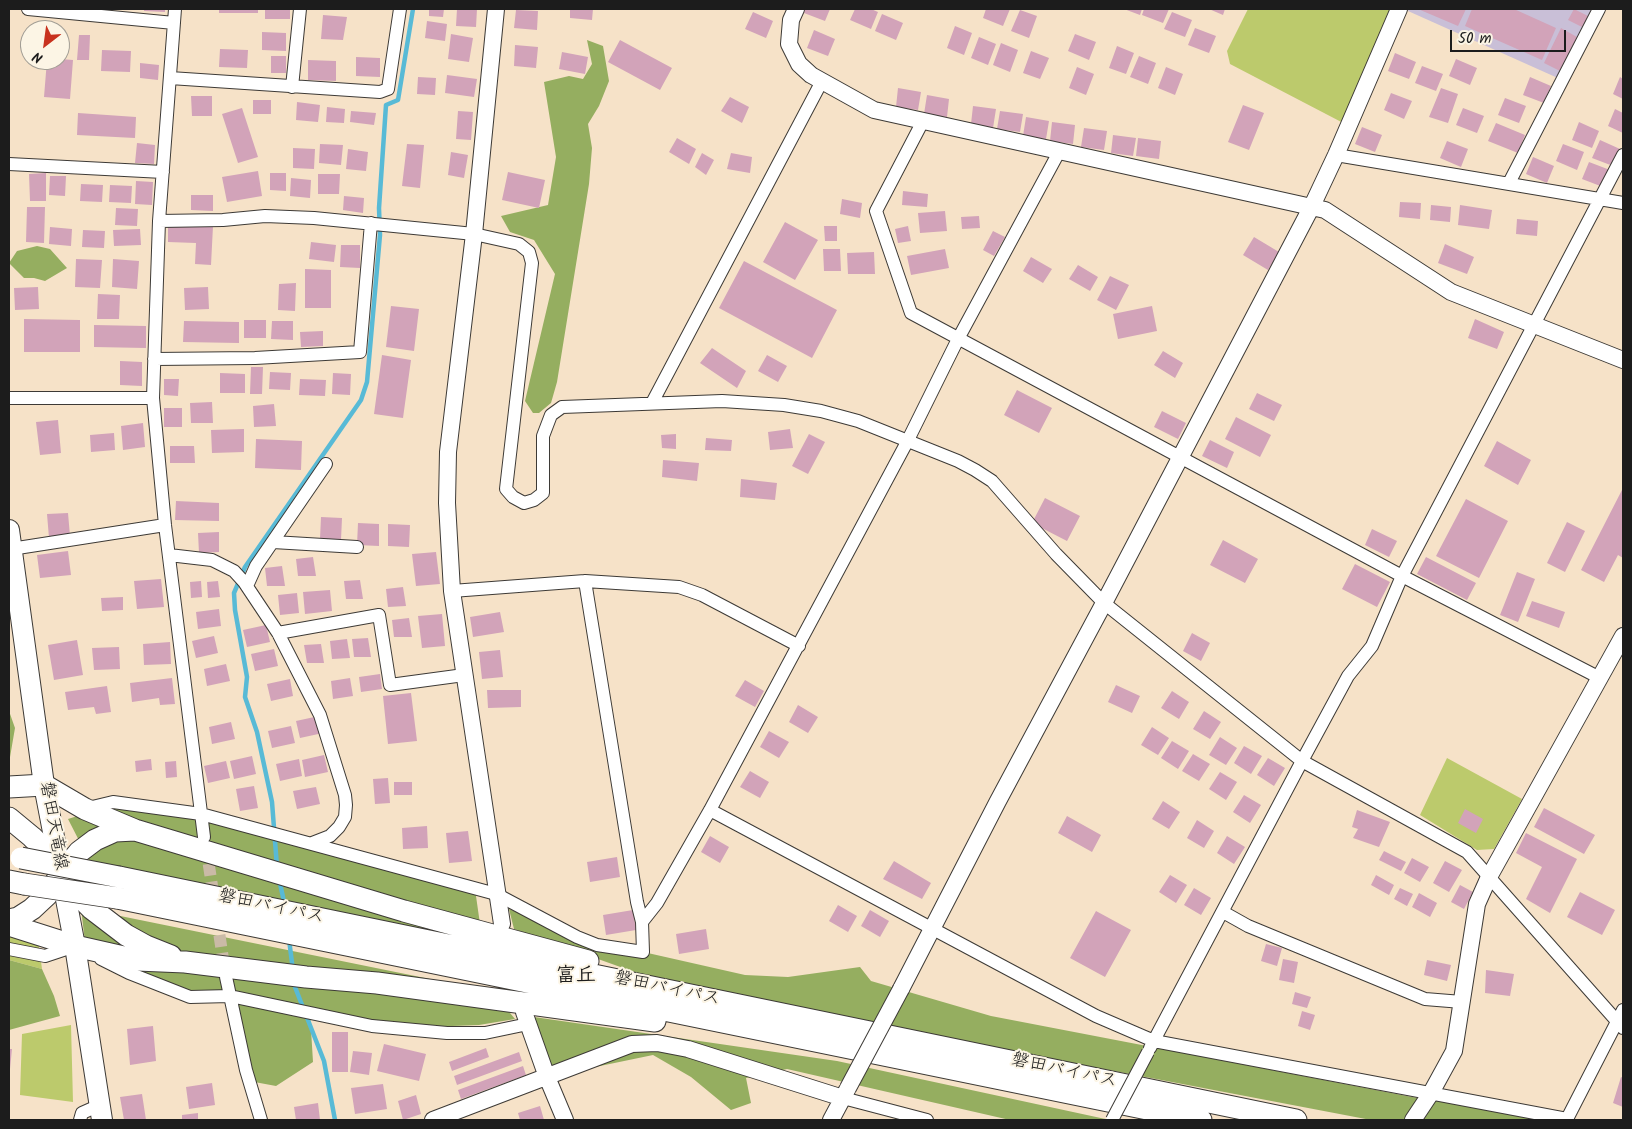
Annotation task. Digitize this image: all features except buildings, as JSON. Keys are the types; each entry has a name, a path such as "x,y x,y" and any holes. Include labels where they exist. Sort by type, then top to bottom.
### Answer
{"highway":[{"path":"9,787 44,785 85,809 135,830 404,911 777,1012"},
{"path":"9,818 32,836 60,869 72,890 92,909 126,935 146,946 185,962"},
{"path":"9,920 18,918 48,895 60,869 95,840 115,831 135,830"},
{"name":"磐田バイパス","path":"15,857 1296,1120"},
{"name":"磐田バイパス","path":"16,882 117,898 1201,1120"},
{"path":"9,925 75,946 137,960 185,962 306,977 377,983 645,1020 780,1033"}],"main road":[{"name":"磐田天竜線","path":"10,540 44,785 75,946 101,1112"}],"street":[{"path":"28,9 174,23"},
{"path":"175,9 159,221 153,398 165,525 204,836"},
{"path":"292,86 300,9"},
{"path":"170,78 380,92 388,89 400,9"},
{"path":"496,9 474,234 448,452 448,503 452,591 502,924"},
{"path":"796,9 791,20 789,44 799,64 811,75 874,110 1325,210 1451,292 1623,360"},
{"path":"831,1120 1312,206 1399,9"},
{"path":"1509,183 1599,9"},
{"path":"652,403 822,81"},
{"path":"923,121 876,211 911,313 1402,576 1600,678"},
{"path":"642,922 657,903 710,810 907,442 958,339 1059,152"},
{"path":"1112,1120 1348,676 1372,646 1402,576 1623,154"},
{"path":"1336,155 1623,203"},
{"path":"9,164 163,172"},
{"path":"159,221 222,220 265,216 314,218 474,234 519,244 529,252 532,263 506,489 513,497 524,503 534,500 542,493 542,436 551,415 562,407 722,401 784,405 821,411 858,421 958,461 992,481 1056,554 1104,603 1302,761 1467,852 1621,1020 1567,1119 1428,1097 1151,1046 710,810"},
{"path":"154,360 255,358 360,352 371,224"},
{"path":"9,398 153,398"},
{"path":"246,584 256,566 326,464"},
{"path":"10,540 165,525"},
{"path":"273,542 357,547"},
{"path":"169,555 212,560 234,571 246,584 278,633 320,715 345,795 346,805 345,816 339,827 330,836 312,843"},
{"path":"452,591 585,582 679,587 702,595 798,646"},
{"path":"85,809 112,802 201,814 496,894 577,937 597,945 643,952 642,922 637,902 585,582"},
{"path":"278,633 379,616 390,685 464,675"},
{"path":"1412,1120 1428,1097 1454,1052 1477,904 1489,877 1600,678 1619,654 1623,636"},
{"path":"1223,912 1248,926 1426,999 1462,1002"},
{"path":"9,949 45,956 75,946 129,973 190,997 230,996 372,1026 447,1033 486,1033 526,1018 565,1120"},
{"path":"226,977 246,1070 261,1120"},
{"path":"434,1120 450,1117 632,1044 657,1043 688,1049 845,1093 927,1120"},
{"path":"80,1120 82,1113 101,1112"}],"shaded area":[{"path":"1409,9 1594,9 1560,79 1408,11"}],"green space":[{"path":"1248,9 1399,9 1349,126 1230,64 1227,51"},
{"path":"587,40 603,46 609,81 599,106 588,124 592,148 589,184 557,382 551,403 539,413 533,413 525,401 555,274 534,240 510,232 501,216 548,205 556,157 544,82 569,76 583,79 592,64"},
{"path":"37,246 50,249 67,268 45,281 24,278 9,263 17,251"},
{"path":"9,711 15,728 9,763"},
{"path":"1447,758 1522,799 1494,849 1477,850 1420,815"},
{"path":"119,803 172,810 475,889 484,952 90,862 68,819"},
{"path":"81,908 430,979 506,1008 515,1019 479,1025 399,1028 310,1013 313,1062 276,1086 249,1081 230,996 190,997 141,977 85,942"},
{"path":"509,909 577,937 745,975 788,977 860,967 871,981 991,1016 1412,1097 1578,1120 1371,1120 915,1033 654,979 514,929"},
{"path":"9,928 38,939 42,969 9,960"},
{"path":"9,960 42,969 54,996 60,1016 9,1030"},
{"path":"534,1017 837,1061 1110,1120 1010,1120 787,1069 746,1078 751,1103 731,1110 691,1077 653,1055 547,1077"},
{"path":"71,1025 73,1102 20,1095 22,1034"}],"waterway":[{"path":"277,867 272,802 257,732 245,697 247,677 235,610 234,593 245,567 361,400 367,382 380,235 379,208 386,105 398,100 413,9"},
{"path":"279,879 285,906"},
{"path":"289,939 293,971"},
{"path":"294,981 324,1061 335,1120"}],"tunnel":[{"path":"206,846 225,972"}],"district":[{"name":"富丘","path":"576,978"}]}
